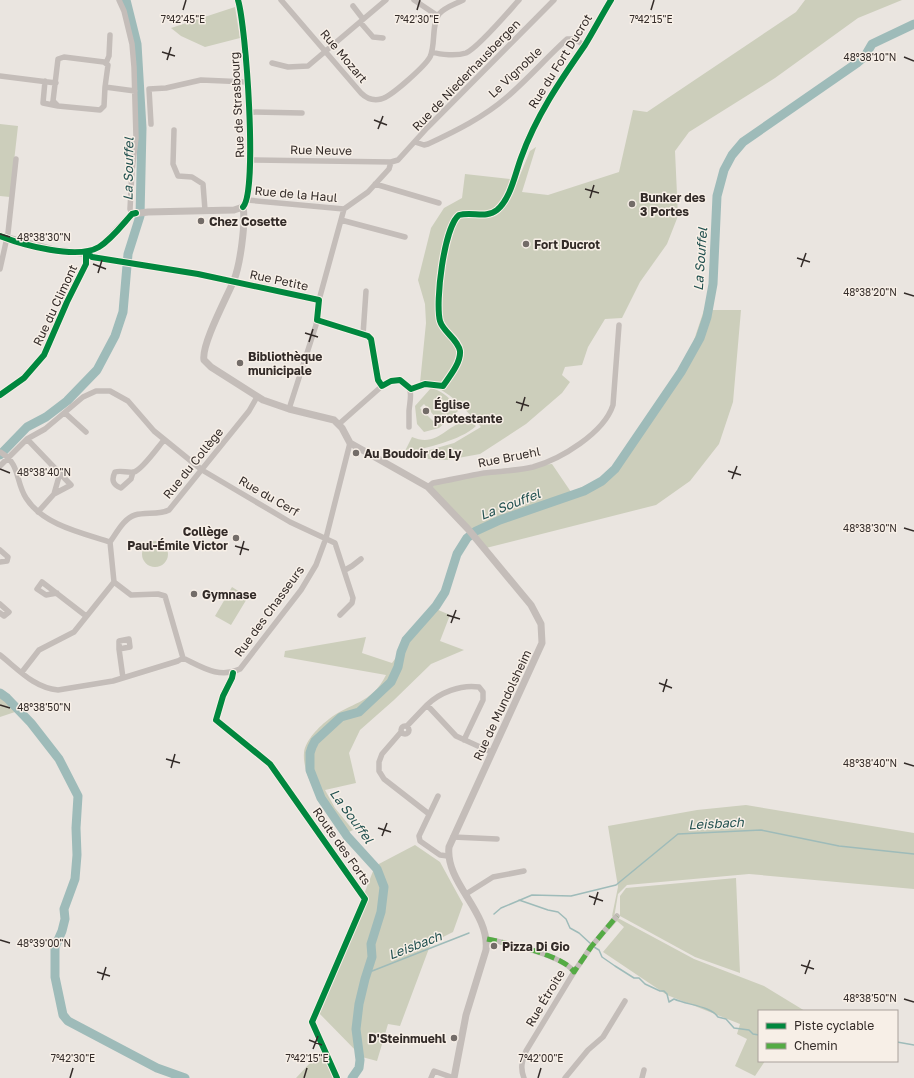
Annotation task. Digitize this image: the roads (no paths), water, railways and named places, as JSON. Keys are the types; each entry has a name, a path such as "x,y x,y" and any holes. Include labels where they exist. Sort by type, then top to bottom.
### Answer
{"street":[{"path":"119,0 124,11 132,44 135,91 136,138 132,171 130,209 137,213 234,210 243,207 238,265 233,282 206,346 204,357 207,364 257,397 289,409 327,417 339,424 350,443"},
{"name":"Rue de Strasbourg","path":"238,0 244,28 251,160 247,200 243,207"},
{"name":"Rue Mozart","path":"281,0 361,93 368,98 377,100 388,96 423,65 432,52"},
{"path":"272,63 288,67 305,67 386,0"},
{"path":"414,0 438,16"},
{"path":"463,0 444,10 438,16 432,52 460,54 467,52 495,26 519,0"},
{"name":"Rue de Niederhausbergen","path":"391,162 398,160 427,128 554,0"},
{"name":"Rue du Fort Ducrot","path":"513,180 539,115 554,88 584,45 611,0"},
{"path":"353,6 373,37 383,38"},
{"path":"45,81 43,103 100,110 104,106 108,67 106,62 109,56 110,35"},
{"name":"Le Vignoble","path":"415,142 424,145 428,144 459,130 478,118 507,98 566,39 574,39 584,45"},
{"path":"58,106 53,101 57,63 60,58 106,62"},
{"path":"0,76 56,82"},
{"name":"Rue de Strasbourg","path":"151,124 149,89 166,88 201,80 247,82"},
{"path":"106,87 135,91"},
{"path":"248,112 302,113"},
{"path":"174,130 173,164 178,176 192,177 203,184 205,210"},
{"path":"0,269 3,237 12,194 16,159"},
{"name":"Rue Neuve","path":"251,160 391,162"},
{"path":"382,162 386,172"},
{"path":"289,409 311,345 317,320 319,300 344,209 357,202 375,184 386,172 391,162"},
{"path":"375,184 439,203"},
{"name":"Rue de la Haul","path":"247,200 344,209"},
{"path":"3,237 68,252 86,252 105,243 137,213"},
{"path":"341,220 405,237"},
{"path":"86,252 92,257 116,261"},
{"name":"Rue du Climont","path":"0,395 24,378 44,355 67,302 86,264 86,252"},
{"name":"Rue Petite","path":"233,282 319,300"},
{"path":"363,335 366,291"},
{"path":"317,320 368,336 371,339 378,380 382,386"},
{"name":"Rue Bruehl","path":"428,487 440,482 532,467 548,462 580,444 603,425 610,414 613,405 619,325"},
{"path":"339,424 382,386 391,381 400,380 406,384 412,395 409,412 410,427"},
{"name":"Rue du Cerf","path":"0,466 28,439 65,413 91,392 100,390 110,391 132,404 164,440 202,470 290,522 326,538"},
{"name":"Rue du Collège","path":"110,542 128,519 135,515 164,513 169,510 249,411 257,397"},
{"path":"65,413 86,432"},
{"path":"28,439 71,485 54,494 38,512"},
{"path":"133,472 139,469 164,440"},
{"name":"Rue de Mundolsheim","path":"350,443 428,487 475,537 531,605 542,624 542,643 499,741 492,752 453,837 449,847 448,856"},
{"name":"Rue des Chasseurs","path":"183,658 216,672 233,673 246,663 301,590 316,565 326,538 350,443"},
{"path":"0,452 9,457 17,472 24,494 38,512 50,520 110,542 114,582 74,632 39,650 22,672"},
{"path":"54,494 60,473"},
{"path":"326,538 335,544 345,570 353,598 352,603 340,615"},
{"path":"0,550 8,557 7,561 0,562"},
{"path":"345,570 361,559"},
{"path":"0,655 38,685 47,689 58,690 123,678 178,661 183,658 167,600 163,594 132,594 114,582"},
{"path":"57,593 86,616"},
{"path":"0,604 9,612 4,616 0,613"},
{"path":"119,649 123,678"},
{"path":"429,814 384,779 379,770 379,762 382,754 401,732 407,733 409,730 408,726 427,705 441,694 472,686 479,687 483,692 483,700 464,740"},
{"path":"427,705 450,731 464,740 492,752"},
{"path":"431,1078 434,1071 454,1078 466,1015 486,950 487,939 466,894 450,866 448,856 440,855 420,841 419,836 438,796"},
{"path":"453,837 497,839"},
{"path":"466,894 493,877 524,871"},
{"path":"574,972 592,946 617,916"},
{"name":"Rue Étroite","path":"487,939 531,950 571,967 574,972 526,1051 522,1061 522,1072 524,1078"},
{"path":"565,1078 588,1050 603,1037 625,1001"},
{"path":"642,1078 644,1070"}],"waterway":[{"name":"La Souffel","path":"0,455 27,427 46,417 67,401 97,370 115,336 123,312 128,254 140,216 142,128 137,44 126,0"},
{"name":"La Souffel","path":"352,1078 359,1068 360,1060 356,1029 359,1004 372,957 371,944 381,912 384,887 377,869 347,836 321,798 310,770 310,753 315,741 341,717 359,712 391,682 398,667 401,652 406,640 436,606 445,592 457,554 467,538 476,531 500,520 584,491 602,481 615,469 681,372 700,338 707,317 713,284 717,196 724,170 732,155 743,142 857,63 865,56 872,44 914,24"},
{"name":"La Souffel","path":"0,693 7,698 31,723 59,759 78,796 75,879 64,909 65,919 62,931 55,947 55,977 63,1015 68,1021 157,1068 185,1078"},
{"name":"Leisbach","path":"494,914 501,908 532,895 571,896 616,885 678,834 761,830 839,846 914,854"},
{"path":"519,900 558,912 566,919 570,928 579,933 591,944"},
{"name":"Leisbach","path":"367,973 469,933"},
{"path":"594,947 599,950 602,957 634,978 639,978 645,984 660,991 664,991 667,994 669,1002 674,999 710,1010 718,1017 726,1019 734,1028 749,1030 753,1034 758,1035"},
{"path":"898,1042 914,1045"}],"place":[{"name":"Bunker des 3 Portes","path":"632,204"},
{"name":"Chez Cosette","path":"201,221"},
{"name":"Fort Ducrot","path":"526,244"},
{"name":"Bibliothèque municipale","path":"240,363"},
{"name":"Église protestante","path":"426,411"},
{"name":"Au Boudoir de Ly","path":"356,453"},
{"name":"Collège Paul-Émile Victor","path":"236,538"},
{"name":"Gymnase","path":"194,594"},
{"name":"Pizza Di Gio","path":"494,946"},
{"name":"D'Steinmuehl","path":"454,1038"}]}
